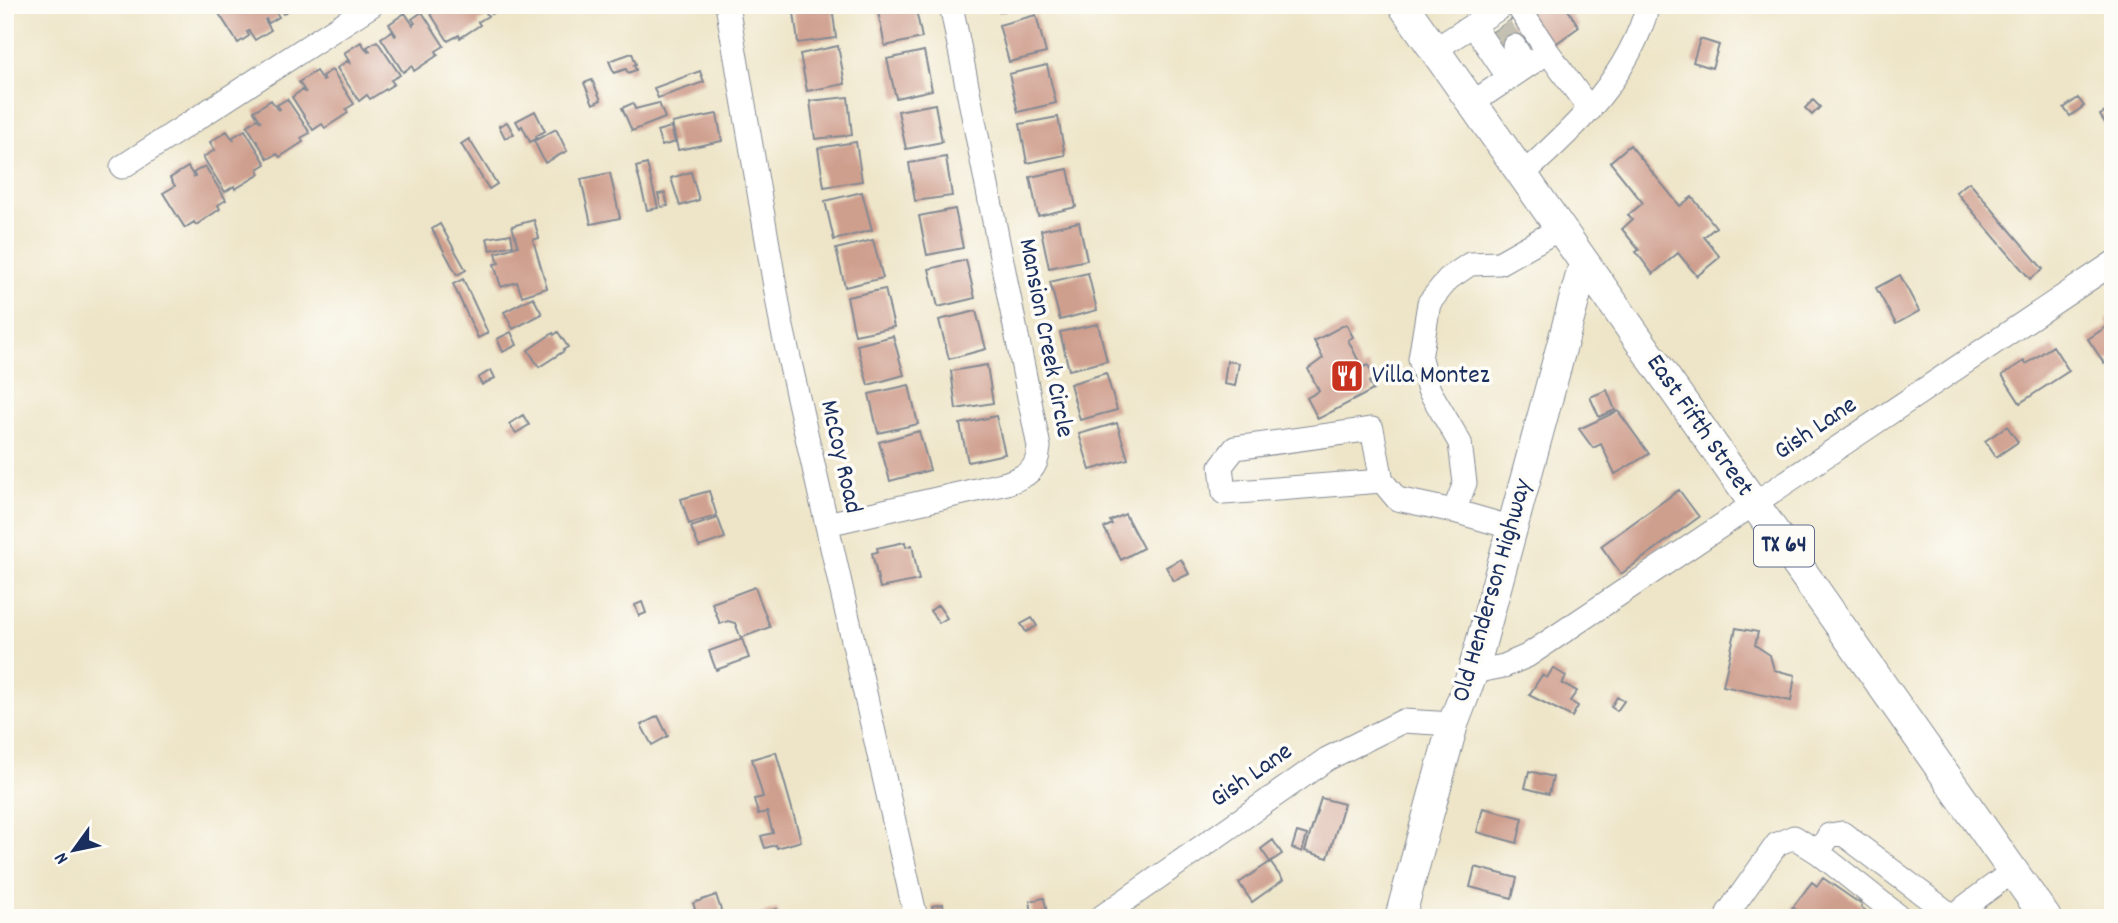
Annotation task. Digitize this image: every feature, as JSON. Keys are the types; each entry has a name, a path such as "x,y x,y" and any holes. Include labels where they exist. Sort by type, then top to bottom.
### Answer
{"main road":[{"name":"TX 64","path":"1403,5 1522,174"},
{"name":"East Fifth Street","path":"1522,174 2046,918"},
{"name":"Old Henderson Highway","path":"1399,918 1453,724 1474,672 1584,264"}],"street":[{"path":"122,167 372,5"},
{"name":"McCoy Road","path":"727,5 782,327 916,918"},
{"name":"Mansion Creek Circle","path":"827,524 1007,483 1021,478 1033,469 1038,460 1039,447 951,5"},
{"path":"1517,5 1590,110"},
{"path":"1522,174 1590,110 1625,61 1637,38 1648,5"},
{"path":"1434,50 1492,18 1517,72"},
{"path":"1514,46 1517,72"},
{"path":"1472,103 1548,52"},
{"path":"1454,511 1465,483 1460,443 1429,390 1420,359 1429,303 1448,279 1471,264 1499,263 1559,229"},
{"name":"Gish Lane","path":"1474,672 1504,666 1527,656 2113,263"},
{"path":"1382,481 1224,493 1221,466 1235,449 1372,429 1382,481 1397,499 1454,511 1513,528"},
{"name":"Gish Lane","path":"1100,918 1326,759 1403,721 1453,724"},
{"path":"1819,853 1829,835 1842,833 1951,917 2013,871"},
{"path":"1728,913 1777,844 1794,837 1819,853 1901,918"}],"building":[{"path":"222,5 271,5 279,17 269,23 265,20 271,30 255,40 249,31 249,36 238,43 216,9"},
{"path":"277,5 293,5 294,7 283,14"},
{"path":"425,5 481,5 488,16 478,22 480,25 460,38 459,35 448,41"},
{"path":"487,5 513,5 492,14"},
{"path":"793,5 832,5 836,38 798,43"},
{"path":"915,5 922,38 885,46 877,7"},
{"path":"997,5 1021,5 1021,6 999,12"},
{"path":"1542,5 1565,5 1579,27 1550,48 1527,13"},
{"path":"422,12 444,46 436,51 438,55 414,71 412,66 403,72 381,38 392,31 396,35 389,24 405,13 413,25 415,23 412,19"},
{"path":"1036,15 1046,53 1009,62 999,25"},
{"path":"1517,16 1530,35 1498,57 1485,37"},
{"path":"1700,39 1719,45 1712,68 1693,62"},
{"path":"377,41 400,75 391,80 394,84 370,99 367,95 359,101 337,68 347,61 351,64 344,53 361,42 368,52 370,51 367,47"},
{"path":"838,46 845,84 807,91 800,54"},
{"path":"924,51 932,90 896,98 887,59"},
{"path":"632,53 636,70 628,73 626,69 614,73 609,61"},
{"path":"1047,65 1056,103 1018,112 1009,74"},
{"path":"332,70 354,104 346,109 348,113 325,128 322,124 313,130 292,97 302,90 306,93 299,82 316,71 323,81 325,80 322,76"},
{"path":"700,71 704,82 658,98 654,88"},
{"path":"592,80 601,100 593,104 584,83"},
{"path":"848,97 852,135 815,139 810,101"},
{"path":"2078,98 2084,106 2070,116 2064,108"},
{"path":"287,99 310,133 301,138 303,142 280,157 277,154 268,159 247,126 257,119 261,122 254,111 271,100 278,110 280,109 277,105"},
{"path":"1813,100 1820,107 1812,115 1805,108"},
{"path":"633,103 635,109 659,103 665,118 632,131 622,108"},
{"path":"935,104 942,142 906,149 898,111"},
{"path":"2113,107 2113,136 2100,115"},
{"path":"535,111 545,131 530,142 522,126 520,128 516,121"},
{"path":"717,114 722,141 678,150 672,123"},
{"path":"1058,117 1065,155 1027,163 1020,124"},
{"path":"507,122 514,134 505,138 499,126"},
{"path":"671,127 675,142 662,146 657,131"},
{"path":"556,129 567,151 545,163 534,141"},
{"path":"245,130 266,164 258,169 260,174 225,192 203,157 215,150 210,142 227,131 234,141 233,137"},
{"path":"469,139 497,184 489,189 461,144"},
{"path":"856,142 862,181 824,187 818,148"},
{"path":"1630,145 1680,206 1692,197 1716,227 1704,237 1720,257 1697,276 1678,253 1653,274 1622,229 1632,220 1628,215 1643,203 1610,162"},
{"path":"946,157 952,196 915,201 909,163"},
{"path":"647,164 658,208 647,210 636,167"},
{"path":"205,166 226,200 218,205 220,209 196,225 194,222 185,228 163,193 175,186 170,178 188,167 194,177 193,173"},
{"path":"1068,169 1076,207 1038,216 1030,177"},
{"path":"691,172 699,200 680,206 671,178"},
{"path":"610,173 620,218 591,224 581,179"},
{"path":"1969,182 2043,269 2030,279 1956,192"},
{"path":"862,192 872,230 834,240 825,201"},
{"path":"665,193 668,206 661,207 658,194"},
{"path":"955,209 963,248 927,255 919,216"},
{"path":"534,220 539,238 533,240 547,288 522,296 517,282 501,287 494,264 499,263 496,253 518,246 512,226"},
{"path":"1079,222 1087,260 1049,268 1041,230"},
{"path":"440,224 466,270 457,275 432,229"},
{"path":"511,234 513,245 490,250 487,238"},
{"path":"873,240 883,278 845,287 836,249"},
{"path":"966,260 975,298 938,307 929,269"},
{"path":"1088,273 1097,310 1060,320 1050,282"},
{"path":"1900,275 1919,311 1896,324 1876,288"},
{"path":"463,279 488,333 478,338 453,284"},
{"path":"885,289 894,327 855,335 847,297"},
{"path":"533,297 542,314 513,329 504,312"},
{"path":"976,311 986,349 949,359 939,320"},
{"path":"2113,316 2113,358 2104,363 2088,339 2109,325 2106,320"},
{"path":"1098,324 1107,361 1069,370 1060,332"},
{"path":"1346,324 1353,337 1348,340 1362,368 1368,365 1375,379 1369,382 1373,390 1318,419 1307,398 1319,391 1308,369 1323,358 1314,341"},
{"path":"511,332 517,345 503,352 497,339"},
{"path":"558,332 568,347 539,367 528,350"},
{"path":"893,336 904,375 868,385 857,345"},
{"path":"2053,346 2069,371 2020,403 2002,375 2024,361 2026,364"},
{"path":"1227,361 1239,363 1235,386 1224,384"},
{"path":"987,365 993,403 956,409 951,371"},
{"path":"491,370 495,378 482,385 478,378"},
{"path":"1106,373 1117,410 1080,420 1070,384"},
{"path":"909,385 918,424 878,433 869,394"},
{"path":"1607,390 1615,410 1599,417 1590,397"},
{"path":"1618,411 1649,454 1615,474 1601,444 1593,448 1579,429"},
{"path":"523,415 529,425 516,433 509,424"},
{"path":"996,416 1005,454 968,462 960,424"},
{"path":"1117,423 1128,459 1090,470 1079,434"},
{"path":"2007,426 2018,442 1996,457 1985,441"},
{"path":"919,431 930,470 890,481 879,442"},
{"path":"1679,490 1699,517 1621,574 1601,546"},
{"path":"709,491 717,516 689,524 681,499"},
{"path":"1125,514 1143,548 1121,560 1104,528 1112,524 1110,521"},
{"path":"718,518 725,538 699,547 691,527"},
{"path":"905,542 906,547 912,545 919,580 880,588 872,553 878,552 877,548"},
{"path":"1181,559 1189,574 1174,581 1166,567"},
{"path":"755,587 770,627 741,638 735,623 728,621 720,624 712,603"},
{"path":"642,602 646,613 639,616 635,605"},
{"path":"938,605 947,618 939,623 930,611"},
{"path":"1032,618 1037,626 1026,632 1021,624"},
{"path":"1736,628 1758,632 1755,645 1770,655 1774,670 1795,675 1791,701 1723,686"},
{"path":"742,639 749,658 716,670 709,651"},
{"path":"1553,668 1566,676 1562,684 1577,691 1570,701 1578,706 1572,717 1529,695 1542,675 1547,678"},
{"path":"1617,697 1624,701 1617,711 1611,707"},
{"path":"658,716 668,736 652,745 641,725"},
{"path":"776,752 801,841 777,848 776,845 765,848 761,836 773,833 767,812 758,814 754,799 763,797 752,759"},
{"path":"1529,771 1553,777 1549,794 1525,788"},
{"path":"1321,798 1344,804 1328,858 1305,851"},
{"path":"1483,808 1523,818 1517,843 1477,832"},
{"path":"1297,832 1307,835 1302,852 1292,848"},
{"path":"1273,840 1282,854 1270,862 1261,849"},
{"path":"1270,862 1283,880 1252,902 1239,883"},
{"path":"1475,867 1517,878 1512,898 1470,887"},
{"path":"1823,878 1862,905 1861,907 1875,918 1794,918 1798,912 1792,908 1812,882 1817,886"},
{"path":"716,895 723,916 698,918 693,903"},
{"path":"1044,898 1048,917 1033,918 1030,901"},
{"path":"943,904 945,917 934,918 932,906"},
{"path":"777,909 780,918 751,918 751,917"}],"tunnel":[{"path":"1500,27 1514,46"}],"place":[{"name":"Villa Montez","path":"1347,376"}]}
